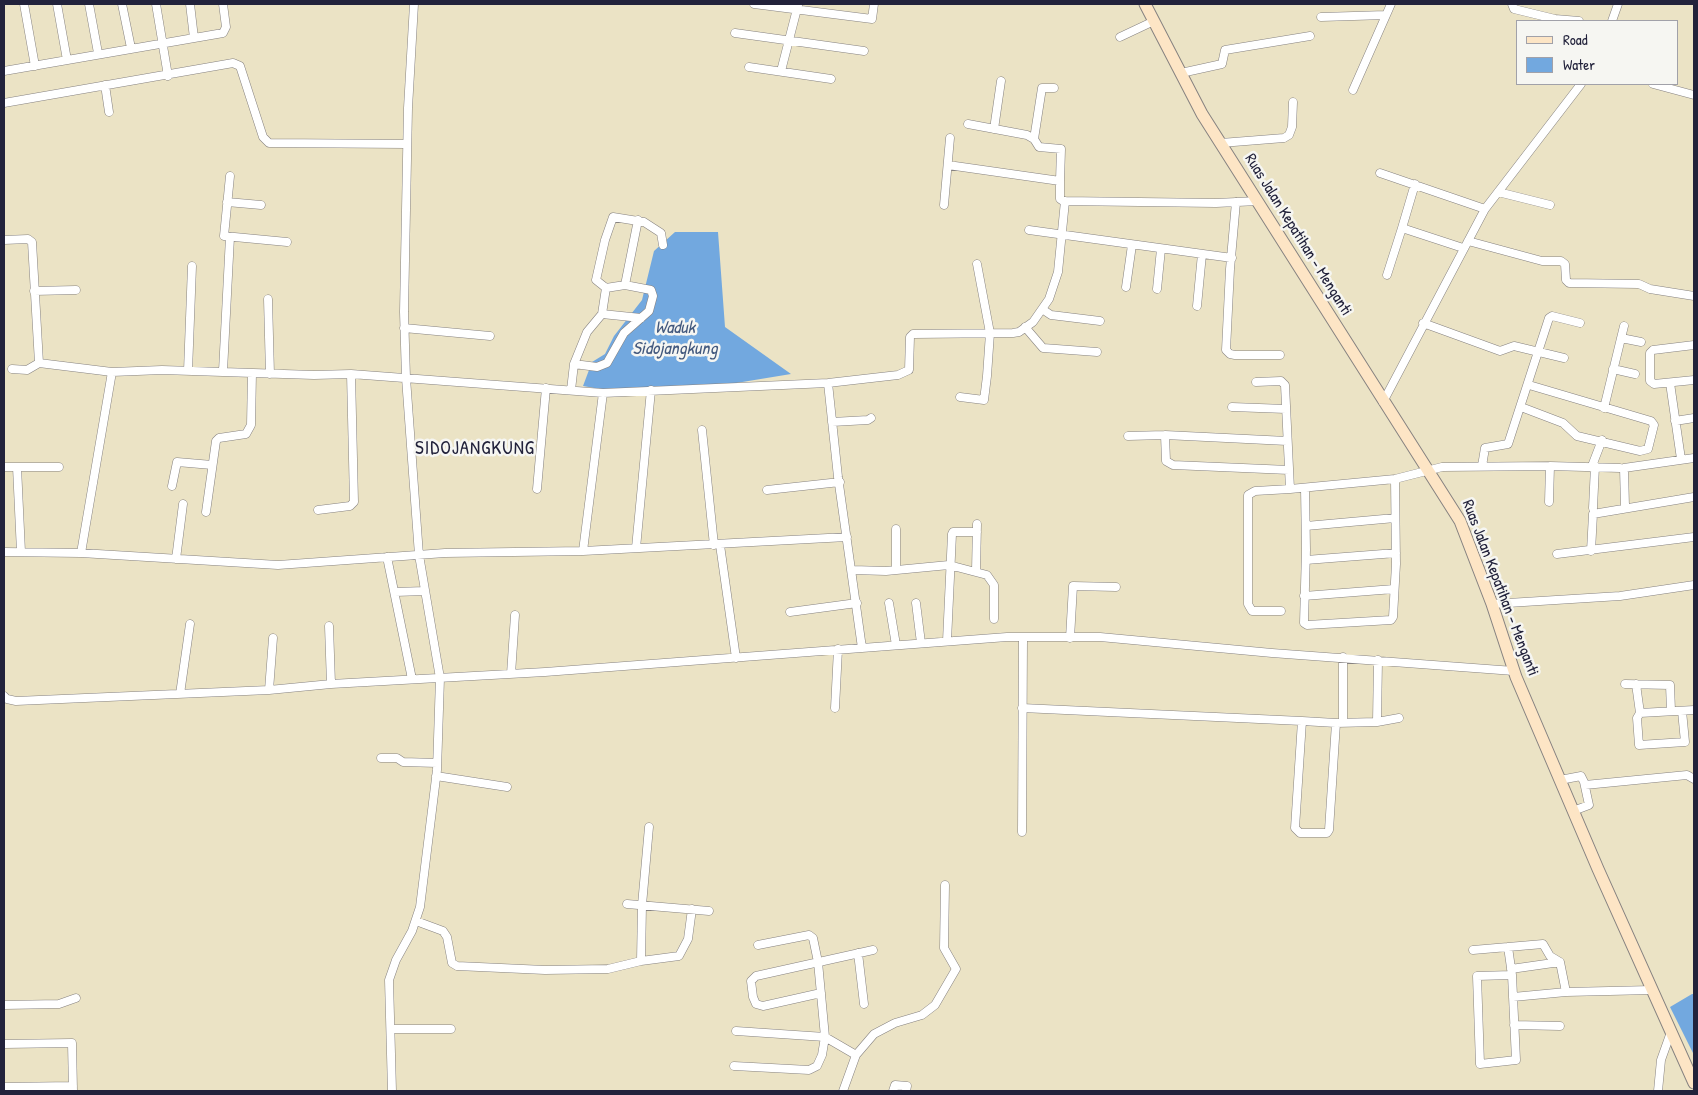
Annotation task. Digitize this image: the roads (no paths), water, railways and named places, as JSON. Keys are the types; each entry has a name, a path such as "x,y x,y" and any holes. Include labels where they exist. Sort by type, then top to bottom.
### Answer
{"main road":[{"name":"Ruas Jalan Kepatihan - Menganti","path":"1145,4 1202,114 1258,200 1383,402 1460,520 1492,604 1514,671 1573,811 1694,1083"}],"street":[{"path":"24,4 35,66"},
{"path":"57,4 67,60"},
{"path":"89,4 98,53"},
{"path":"122,4 131,48"},
{"path":"156,4 168,76"},
{"path":"190,4 194,38"},
{"path":"4,71 98,53 194,38 226,30 223,4"},
{"path":"392,1091 389,980 391,971 416,921 420,907 436,776 440,678 419,555 404,328 407,144 414,4"},
{"path":"754,4 798,6 872,19 874,4"},
{"path":"1353,90 1391,4"},
{"path":"1512,4 1514,9 1568,20"},
{"path":"1612,20 1618,4"},
{"path":"781,71 798,6"},
{"path":"1321,16 1386,15"},
{"path":"1120,37 1154,21"},
{"path":"735,33 864,51"},
{"path":"1181,73 1222,64 1225,50 1310,36"},
{"path":"4,103 238,64 253,101 263,137 269,143 407,144"},
{"path":"749,67 831,79"},
{"path":"994,129 1001,81"},
{"path":"105,85 109,112"},
{"path":"1383,402 1423,323 1485,209 1580,85"},
{"path":"1657,85 1694,95"},
{"path":"1034,139 1042,88 1054,88"},
{"path":"1221,143 1284,138 1289,135 1292,127 1293,102"},
{"path":"968,124 1027,135 1034,139 1039,147 1058,148 1062,151 1061,200 1236,202 1258,200"},
{"path":"944,205 950,138"},
{"path":"948,165 1060,181"},
{"path":"1380,173 1485,209"},
{"path":"230,176 224,236 287,242"},
{"path":"1387,275 1415,184"},
{"path":"1498,192 1550,205"},
{"path":"12,369 27,370 39,363 112,372 223,371 270,374 351,374 603,393 828,383 903,374 909,370 910,338 913,334 1013,333 1033,322 1048,299 1058,272 1065,201"},
{"path":"227,202 261,205"},
{"path":"1236,202 1226,328 1227,352 1235,355 1280,355"},
{"path":"574,364 603,366 624,334 649,311 651,290 625,285 606,288 596,280 612,219 617,216 638,220 661,233 663,245"},
{"path":"625,285 638,220"},
{"path":"1402,228 1463,248"},
{"path":"1029,230 1232,258"},
{"path":"223,371 230,236"},
{"path":"4,240 28,239 32,242 39,363"},
{"path":"1468,241 1542,261 1561,261 1565,264 1566,280 1569,284 1639,284 1650,289 1694,296"},
{"path":"1126,287 1132,245"},
{"path":"1157,289 1161,249"},
{"path":"1197,306 1202,254"},
{"path":"960,397 984,400 990,333 977,264"},
{"path":"188,371 192,266"},
{"path":"571,390 574,364 588,332 602,314 606,288"},
{"path":"34,291 76,290"},
{"path":"268,299 270,374"},
{"path":"1042,309 1052,315 1100,321"},
{"path":"602,314 641,318"},
{"path":"1482,466 1485,448 1508,444 1529,386 1537,351 1548,318 1552,316 1580,323"},
{"path":"1423,323 1500,351 1511,346 1564,358"},
{"path":"1604,408 1624,326"},
{"path":"1025,327 1043,348 1097,352"},
{"path":"404,328 490,336"},
{"path":"1621,338 1642,342"},
{"path":"1694,345 1653,350 1650,353 1651,383 1694,380"},
{"path":"1613,369 1635,374"},
{"path":"81,553 112,372"},
{"path":"206,512 216,441 246,434 249,430 252,373"},
{"path":"318,510 350,506 354,502 351,374"},
{"path":"1256,382 1284,383 1290,489"},
{"path":"828,383 862,648"},
{"path":"1670,383 1681,459"},
{"path":"1521,407 1563,423 1577,436 1647,451 1654,425 1651,421 1529,386"},
{"path":"537,489 546,388"},
{"path":"636,548 652,390"},
{"path":"583,551 603,393"},
{"path":"1232,407 1286,409"},
{"path":"832,422 868,420 871,418"},
{"path":"1675,421 1694,418"},
{"path":"702,430 717,545 736,658"},
{"path":"1128,436 1165,435 1287,440"},
{"path":"1165,435 1166,460 1173,465 1289,470"},
{"path":"1593,508 1594,466 1602,440"},
{"path":"1625,507 1624,468 1694,458"},
{"path":"172,486 177,462 212,465"},
{"path":"1281,611 1252,611 1249,608 1248,495 1255,492 1395,478 1428,470 1482,466 1594,466 1620,468"},
{"path":"1549,502 1550,466"},
{"path":"4,467 59,468"},
{"path":"17,467 21,552"},
{"path":"1305,488 1306,560 1303,618 1307,625 1390,620 1393,617 1396,553 1395,478"},
{"path":"767,490 840,482"},
{"path":"1591,551 1593,514 1625,507 1694,497"},
{"path":"176,559 183,504"},
{"path":"1306,526 1395,518"},
{"path":"947,641 953,532 977,528 976,572"},
{"path":"896,529 896,570"},
{"path":"4,552 81,553 278,565 419,555 583,551 847,537"},
{"path":"1557,554 1694,538"},
{"path":"1306,560 1396,553"},
{"path":"387,557 412,679"},
{"path":"853,570 896,570 952,565 987,575 993,580 994,620"},
{"path":"1492,604 1620,596 1694,585"},
{"path":"1070,638 1073,586 1116,587"},
{"path":"1304,596 1394,589"},
{"path":"395,592 425,591"},
{"path":"889,602 896,645"},
{"path":"916,602 921,643"},
{"path":"790,612 857,603"},
{"path":"511,674 515,614"},
{"path":"180,694 190,624"},
{"path":"329,626 331,684"},
{"path":"4,696 7,699 16,701 269,690 331,684 511,674 736,658 947,641 1023,638 1100,637 1272,653 1514,671"},
{"path":"269,690 273,638"},
{"path":"1022,832 1023,638"},
{"path":"835,708 838,649"},
{"path":"1302,721 1295,828 1300,833 1327,833 1329,830 1339,723 1343,657"},
{"path":"1377,722 1378,660"},
{"path":"1625,684 1670,685 1671,711"},
{"path":"1636,684 1640,713 1637,718 1638,745 1684,742 1682,711"},
{"path":"1022,708 1339,723 1377,722 1399,718"},
{"path":"1640,713 1694,710"},
{"path":"381,758 397,758 403,762 437,763"},
{"path":"1585,786 1690,777 1694,770"},
{"path":"436,776 507,787"},
{"path":"1560,780 1581,776 1589,806 1573,811"},
{"path":"641,961 642,905 649,827"},
{"path":"843,1091 856,1055 874,1034 895,1024 922,1015 935,1005 956,969 944,948 945,885"},
{"path":"627,904 710,910"},
{"path":"416,921 443,931 447,937 452,964 457,966 545,970 608,969 641,961 679,956 688,939 692,909"},
{"path":"734,1066 809,1070 817,1066 822,1055 825,1038 818,962 813,938 808,935 758,945"},
{"path":"1473,950 1543,944 1550,956 1560,962 1566,992"},
{"path":"1508,947 1511,972 1513,997 1515,1061 1480,1064 1476,976 1511,972 1560,962"},
{"path":"821,993 763,1006 756,1004 753,997 752,981 756,976 873,950"},
{"path":"858,953 864,1004"},
{"path":"1513,997 1566,992 1652,990"},
{"path":"4,1005 59,1004 76,998"},
{"path":"1514,1025 1560,1026"},
{"path":"391,1029 451,1029"},
{"path":"736,1031 825,1038 856,1055"},
{"path":"1658,1091 1660,1060 1671,1032"},
{"path":"4,1044 72,1044 73,1089 4,1087"},
{"path":"893,1091 895,1085 907,1086 906,1091"}],"water":[{"name":"Waduk Sidojangkung","path":"675,232 718,232 725,327 791,374 718,386 617,392 583,386 592,362 605,354 614,336 642,300 654,251"},
{"path":"1694,994 1694,1055 1670,1007"}],"district":[{"name":"SIDOJANGKUNG","path":"475,449"}]}
